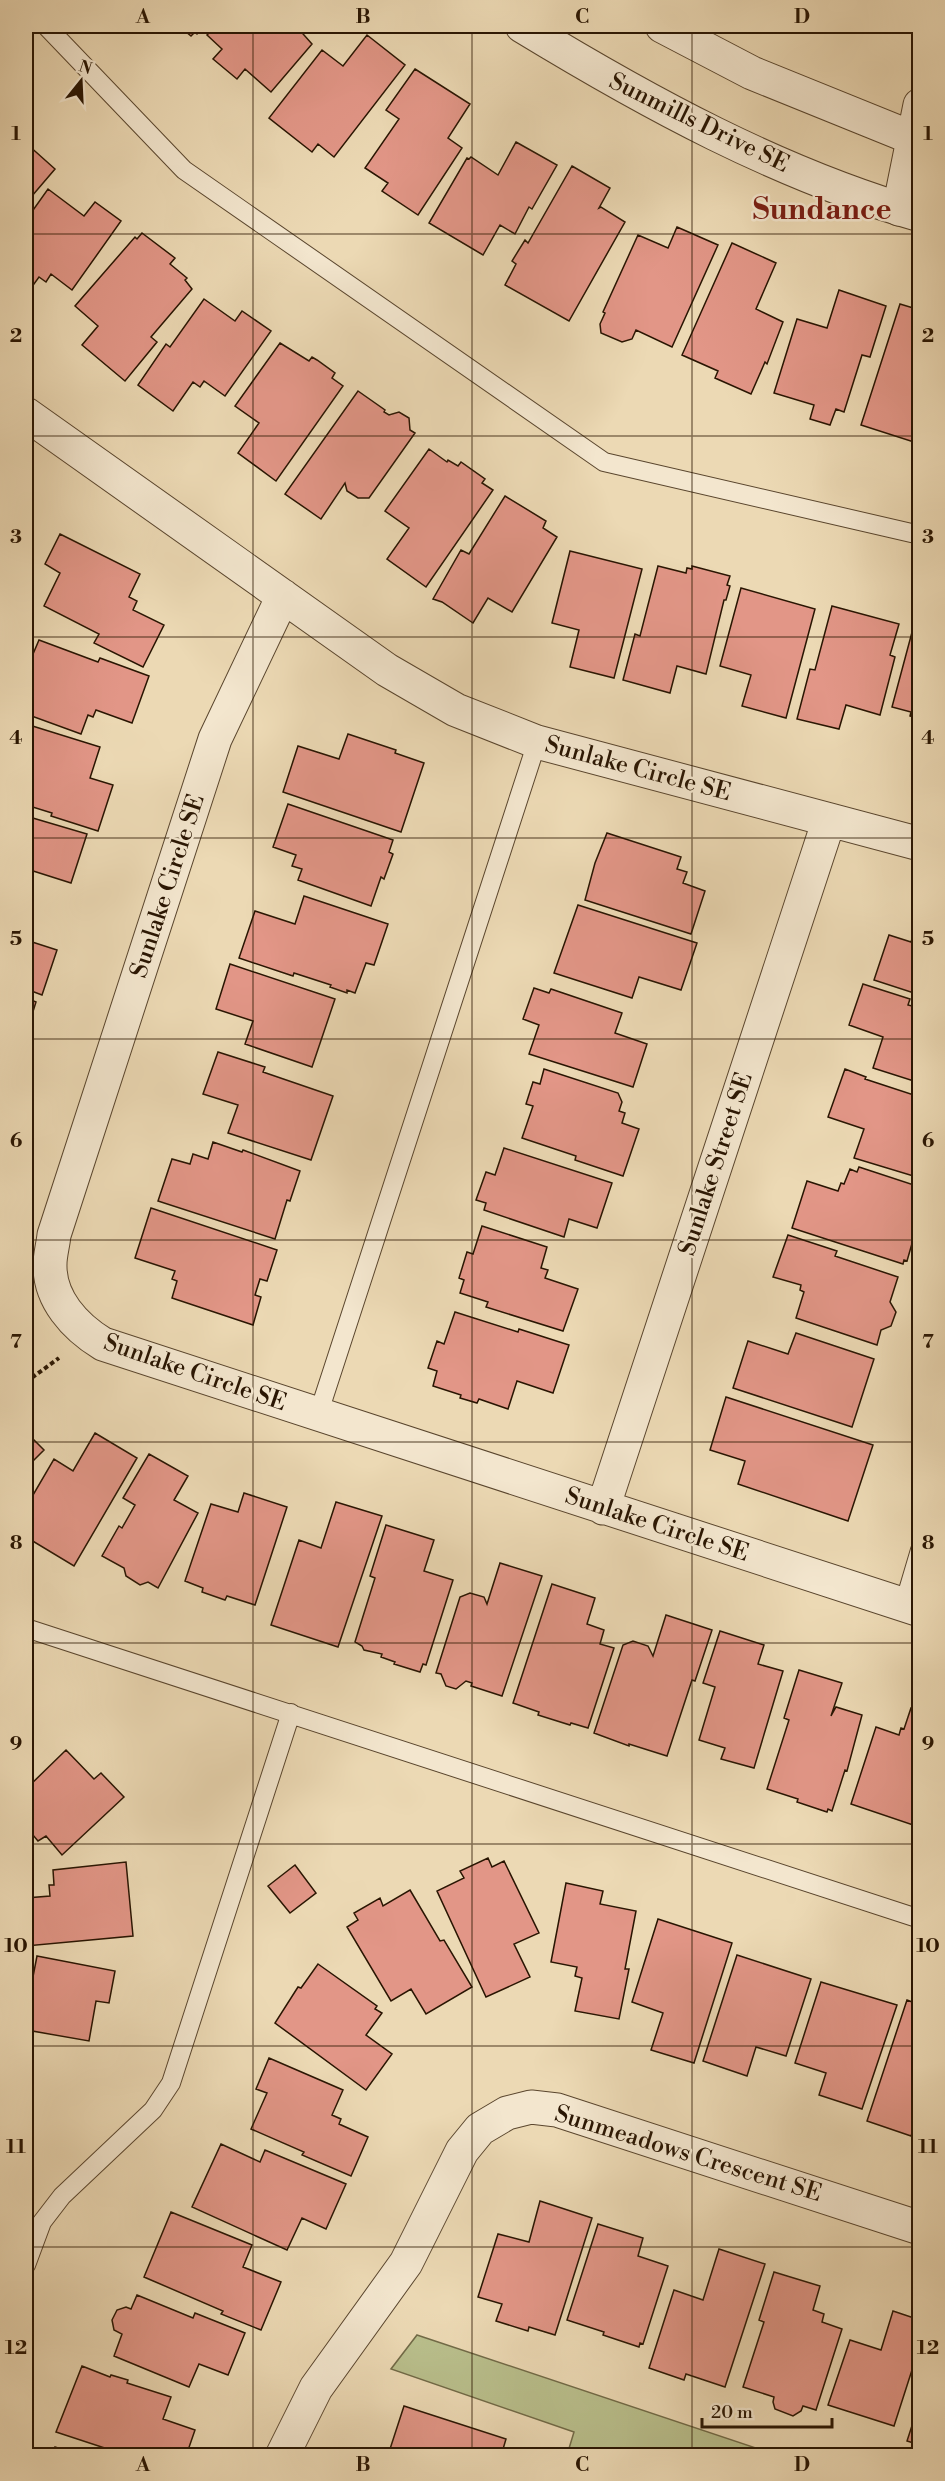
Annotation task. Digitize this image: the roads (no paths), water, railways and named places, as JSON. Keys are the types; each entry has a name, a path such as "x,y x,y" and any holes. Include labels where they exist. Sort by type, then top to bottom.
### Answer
{"street":[{"name":"Sunmills Drive SE","path":"522,26 609,79 704,129 800,172 909,212"},
{"path":"662,26 752,73 916,140"},
{"path":"909,212 920,105"},
{"name":"Sunlake Circle SE","path":"26,414 387,670 456,710 537,742 920,844"},
{"name":"Sunlake Circle SE","path":"283,596 215,739 54,1235 49,1265 57,1297 71,1319 88,1335 103,1344 912,1607"},
{"name":"Sunlake Street SE","path":"603,1508 829,820"},
{"name":"Sunmeadows Crescent SE","path":"282,2456 316,2388 405,2263 462,2151 480,2129 507,2113 531,2107 558,2110 920,2228"}],"lane":[{"path":"46,26 184,170 604,462 920,535"},
{"path":"318,1415 537,742"},
{"path":"912,1607 920,1550"},
{"path":"26,1628 920,1919"},
{"path":"26,2265 42,2222 62,2196 153,2110 171,2083 291,1713"}],"district":[{"name":"Sundance","path":"822,210"}]}
